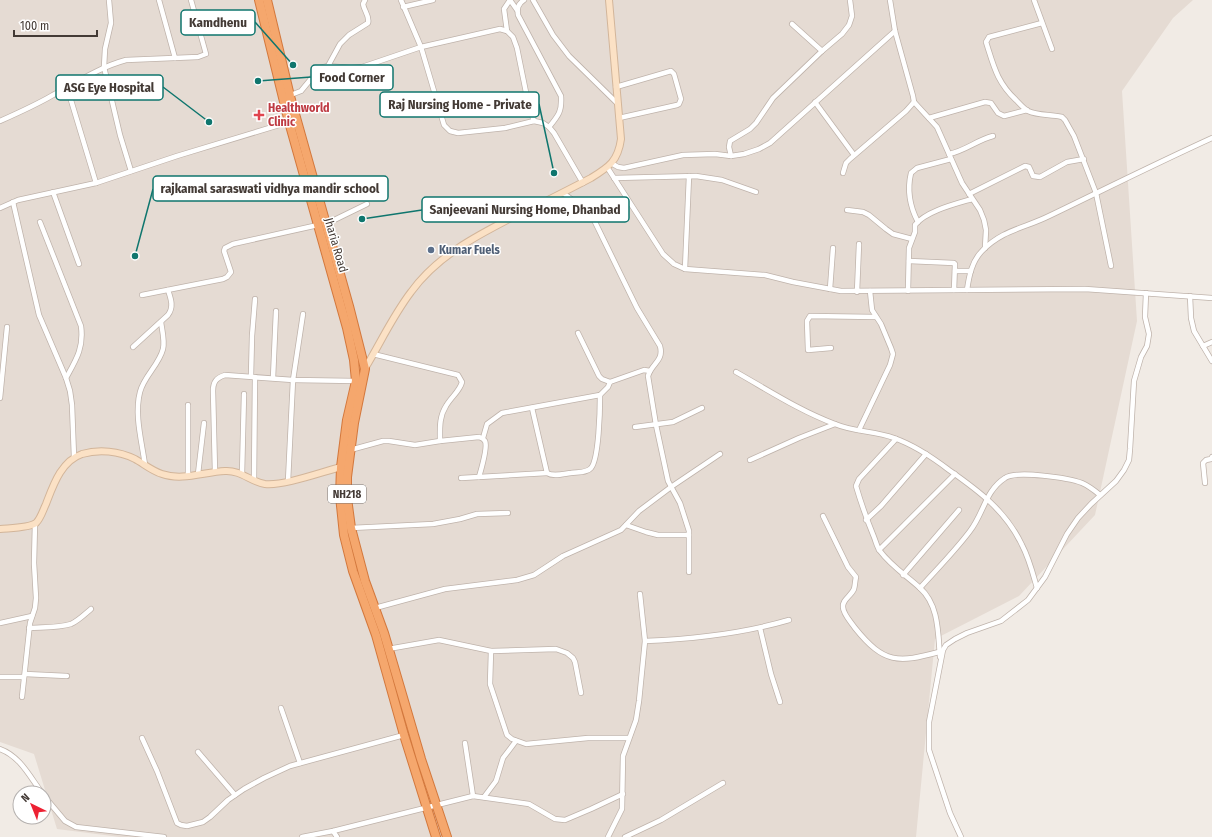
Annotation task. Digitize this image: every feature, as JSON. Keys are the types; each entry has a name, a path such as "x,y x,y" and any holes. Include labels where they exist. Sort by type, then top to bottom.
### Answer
{"highway":[{"name":"Jharia Road","path":"259,0 322,225 354,360 356,381"},
{"name":"Jharia Road","path":"267,0 287,96 289,122 349,306 365,369"},
{"name":"NH218","path":"365,369 350,450 344,466 352,528 365,581 375,608 375,618"},
{"name":"NH218","path":"356,381 347,420 344,466 340,496 344,535 353,571 375,618 380,634 404,735 436,837"},
{"name":"NH218","path":"380,634 388,649 447,837"}],"main road":[{"path":"356,381 365,369 411,292 440,260 484,232 583,183 609,165 617,155 620,148 621,139 609,0"},
{"path":"0,529 25,526 35,523 42,514 56,479 62,469 74,457 92,452 121,453 134,458 162,474 188,476 234,471 263,484 288,482 344,466"}],"street":[{"path":"109,0 110,22 105,49 104,67 120,135 131,171"},
{"path":"159,0 175,58"},
{"path":"0,122 104,67 126,60 198,57 206,54 191,0"},
{"path":"328,66 340,44 349,35 368,24 369,20 363,4 364,0"},
{"path":"401,0 421,47 444,125 450,131 458,132 505,128 534,121 543,122 554,133 583,183"},
{"path":"403,7 433,0"},
{"path":"507,31 504,9 510,0 517,10 518,15 561,96 562,108 557,118 549,127"},
{"path":"517,10 520,3 524,0"},
{"path":"534,0 553,35 569,56 618,104"},
{"path":"731,156 728,147 730,141 750,129 756,123 773,98 842,34 849,25 852,16 850,0"},
{"path":"890,0 895,31 914,102 929,118 940,133 950,157 971,197 980,210 986,230 985,248"},
{"path":"1034,0 1052,49"},
{"path":"1042,23 989,37 986,40 994,68 1003,86 1027,110 1044,116 1062,117 1065,120 1084,159 1096,193 1111,266"},
{"path":"792,24 822,51"},
{"path":"287,96 301,91 320,68 328,66 351,68 362,67 421,47 500,29 507,31 513,37 517,48 525,92 534,121"},
{"path":"609,165 624,168 683,155 704,154 731,156 744,154 759,149 770,143 895,31"},
{"path":"616,88 671,71 674,74 681,99 677,105 619,118"},
{"path":"67,87 96,183"},
{"path":"815,102 854,155"},
{"path":"843,173 846,163 854,155 906,111 914,102"},
{"path":"929,118 985,102 991,103 998,113 1004,116 1027,110"},
{"path":"0,208 13,202 96,183 289,122"},
{"path":"918,222 911,206 911,173 917,168 950,157 977,142 993,136"},
{"path":"967,290 973,264 981,252 994,240 1012,230 1047,217 1212,138"},
{"path":"908,291 909,248 915,232 914,225 918,222 939,210 971,197 1026,166 1029,167 1034,176 1040,177 1067,162 1084,159"},
{"path":"609,165 614,178 663,254 674,264 685,269 765,275 830,290 857,292 1085,289 1211,297"},
{"path":"614,178 689,176 716,179 756,192"},
{"path":"685,269 689,176"},
{"path":"53,192 79,264"},
{"path":"563,193 586,210 594,220 637,308 660,346 662,352 648,376 656,425 668,480 680,503 689,535 689,572"},
{"path":"13,202 39,315 66,378 72,405 74,457"},
{"path":"142,295 223,280 231,272 224,251 225,248 230,245 322,225 367,204"},
{"path":"847,210 863,212 893,234 912,239"},
{"path":"40,222 81,326 82,337 79,354 66,378"},
{"path":"857,292 859,244"},
{"path":"830,290 833,248"},
{"path":"909,261 953,262 955,264 954,290"},
{"path":"955,271 971,271"},
{"path":"133,347 171,311 172,302 168,290"},
{"path":"859,430 892,359 891,348 883,326 872,310 870,291"},
{"path":"961,837 948,806 929,750 930,722 943,650 946,645 967,633 1001,621 1028,600 1045,577 1067,534 1078,518 1124,470 1129,460 1134,381 1141,357 1147,346 1149,334 1145,317 1146,293"},
{"path":"1190,296 1194,331 1212,361"},
{"path":"254,480 253,376 255,299"},
{"path":"273,378 276,311"},
{"path":"288,482 293,380 303,314"},
{"path":"831,348 808,350 807,321 810,316 876,317"},
{"path":"145,465 138,417 138,399 145,378 158,359 163,348 161,322"},
{"path":"0,398 7,327"},
{"path":"578,333 599,376 610,382"},
{"path":"1202,346 1212,342"},
{"path":"373,354 458,375 462,382 461,387 446,406 442,414 440,422 440,441"},
{"path":"461,478 547,472 550,474 555,474 584,472 591,468 595,462 600,417 600,395 610,382 644,370 650,371"},
{"path":"736,372 810,413 835,424 905,442 926,454 955,474 987,498 1001,513 1014,531 1023,546 1037,588"},
{"path":"215,472 213,391 215,381 219,377 225,375 293,380 356,381"},
{"path":"242,474 244,394"},
{"path":"479,477 485,447 485,441 483,438 487,424 497,416 600,395"},
{"path":"188,405 188,476"},
{"path":"532,408 547,472"},
{"path":"635,427 673,422 702,408"},
{"path":"198,474 204,422"},
{"path":"750,460 835,424"},
{"path":"350,450 383,441 415,445 440,441 479,437 483,438"},
{"path":"896,439 856,483 856,486 866,520 879,550 889,562 920,588 930,600 938,629 940,662"},
{"path":"375,608 445,589 517,580 534,575 563,556 621,530 640,511 671,487 720,454"},
{"path":"866,520 882,506 926,454"},
{"path":"1205,483 1203,463 1212,457"},
{"path":"879,550 955,474"},
{"path":"920,588 970,531 981,513 987,498 1005,478 1016,474 1073,480 1092,488 1100,495"},
{"path":"903,575 959,510"},
{"path":"352,528 433,524 477,514 508,512"},
{"path":"823,516 846,563 856,577 854,590 842,604 843,610 860,634 880,653 888,657 906,659 939,652"},
{"path":"22,697 29,628 36,598 34,563 35,523"},
{"path":"626,525 646,532 658,534 689,535"},
{"path":"608,837 622,809 623,756 628,738 636,720 645,641 640,594"},
{"path":"29,628 65,626 78,620 91,609"},
{"path":"0,623 32,616"},
{"path":"645,641 718,636 760,628 789,620"},
{"path":"760,628 771,674 780,702"},
{"path":"388,649 439,640 491,651 561,650 573,658 575,662 581,694"},
{"path":"491,651 489,675 492,694 507,735 516,741 526,744 588,738 628,738"},
{"path":"0,677 67,676"},
{"path":"280,708 300,763"},
{"path":"142,738 157,771 177,823 181,825 194,825 203,822 210,817 235,795 264,778 290,766 404,735"},
{"path":"484,797 496,781 502,758 516,741"},
{"path":"464,742 473,796"},
{"path":"0,749 20,762 36,785"},
{"path":"198,752 235,795"},
{"path":"625,837 662,820 723,783"},
{"path":"302,837 333,831 473,796 529,804 550,817 565,820 623,794"},
{"path":"52,806 65,821 76,827 164,837"},
{"path":"333,831 336,837"}],"shaded area":[{"path":"0,0 1193,0 1173,18 1122,91 1137,321 1095,515 1019,596 935,639 916,837 120,837 57,829 52,813 52,785 44,785 34,754 0,742"}],"place":[{"name":"Kamdhenu","path":"293,65"},
{"name":"Food Corner","path":"258,81"},
{"name":"Healthworld Clinic","path":"259,115"},
{"name":"ASG Eye Hospital","path":"209,122"},
{"name":"Raj Nursing Home - Private","path":"554,173"},
{"name":"Sanjeevani Nursing Home, Dhanbad","path":"362,219"},
{"name":"Kumar Fuels","path":"431,250"},
{"name":"rajkamal saraswati vidhya mandir school","path":"135,256"}]}
